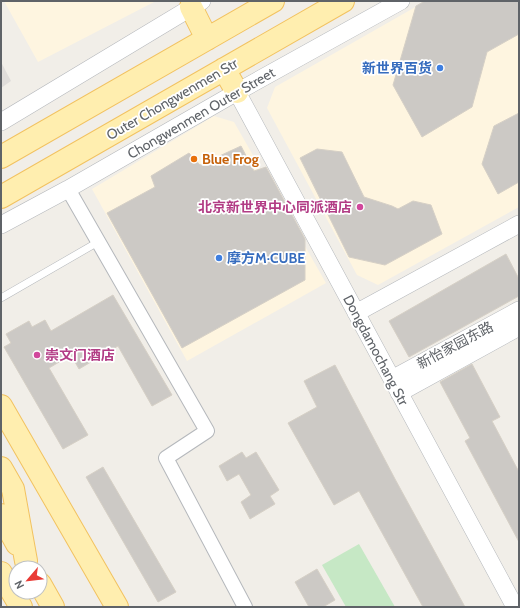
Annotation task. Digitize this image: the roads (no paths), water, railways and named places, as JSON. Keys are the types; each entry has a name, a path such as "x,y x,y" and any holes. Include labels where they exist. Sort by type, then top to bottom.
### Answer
{"main road":[{"path":"1,157 273,1"},
{"name":"Outer Chongwenmen Str","path":"1,197 343,1"},
{"path":"191,3 207,39"},
{"path":"224,69 237,92"},
{"path":"1,406 117,607"},
{"path":"1,468 13,489 27,560"},
{"path":"1,515 26,560"},
{"path":"1,573 21,607"},
{"path":"48,598 53,607"}],"street":[{"name":"Chongwenmen Outer Street","path":"1,225 68,190 237,92 401,1"},
{"path":"1,122 191,3"},
{"name":"Dongdamochang Str","path":"237,92 515,607"},
{"path":"68,190 207,431 166,458 245,607"},
{"path":"356,313 519,224"},
{"name":"新怡家园东路","path":"396,386 519,310"},
{"name":"新怡家园东路","path":"396,386 519,328"}],"lane":[{"path":"1,298 98,242"}],"place":[{"name":"新世界百货","path":"440,68"},
{"name":"Blue Frog","path":"194,159"},
{"name":"北京新世界中心同派酒店","path":"360,207"},
{"name":"摩方M·CUBE","path":"219,258"},
{"name":"崇文门酒店","path":"37,355"}]}
